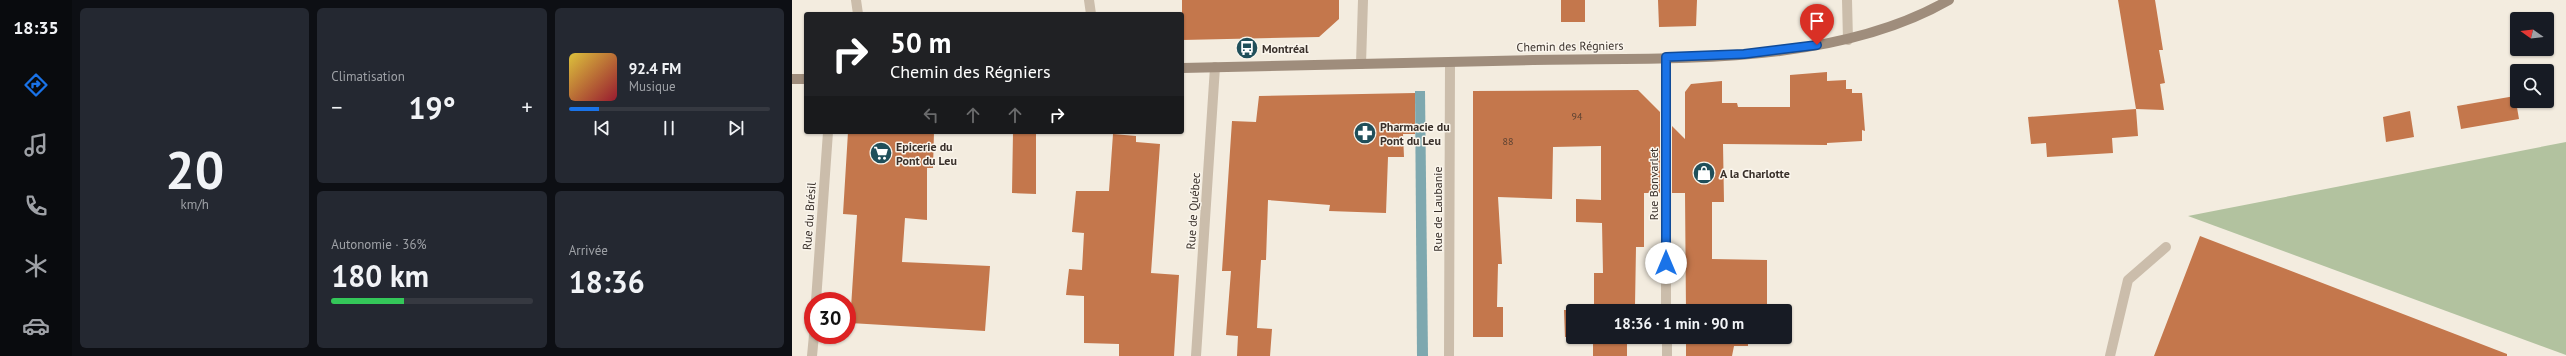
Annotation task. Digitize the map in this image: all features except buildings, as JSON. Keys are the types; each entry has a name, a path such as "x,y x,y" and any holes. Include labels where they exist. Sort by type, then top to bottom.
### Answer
{"main road":[{"name":"Chemin des Régniers","path":"1184,68 1666,57 1775,51 1848,40 1902,24 1949,0"},
{"path":"792,79 804,79"}],"street":[{"path":"856,0 858,12"},
{"path":"1089,0 1091,12"},
{"path":"1361,64 1363,0"},
{"path":"1847,0 1848,40"},
{"name":"Rue Bonvarlet","path":"1666,57 1666,304"},
{"name":"Rue de Laubanie","path":"1449,356 1450,62"},
{"name":"Rue de Québec","path":"1196,356 1215,67"},
{"name":"Rue du Brésil","path":"817,292 828,134"},
{"path":"2110,356 2128,280 2166,247"},
{"path":"812,356 813,344"},
{"path":"1666,344 1666,356"}],"green space":[{"path":"2566,142 2566,355 2188,216"}],"water":[{"path":"1415,91 1425,91 1428,356 1417,356"}],"place":[{"name":"Montréal","path":"1247,48"},
{"name":"Pharmacie du Pont du Leu","path":"1365,133"},
{"name":"Epicerie du Pont du Leu","path":"881,153"},
{"name":"A la Charlotte","path":"1704,173"}],"route":[{"path":"1666,263 1666,57 1744,54 1817,45"}]}
